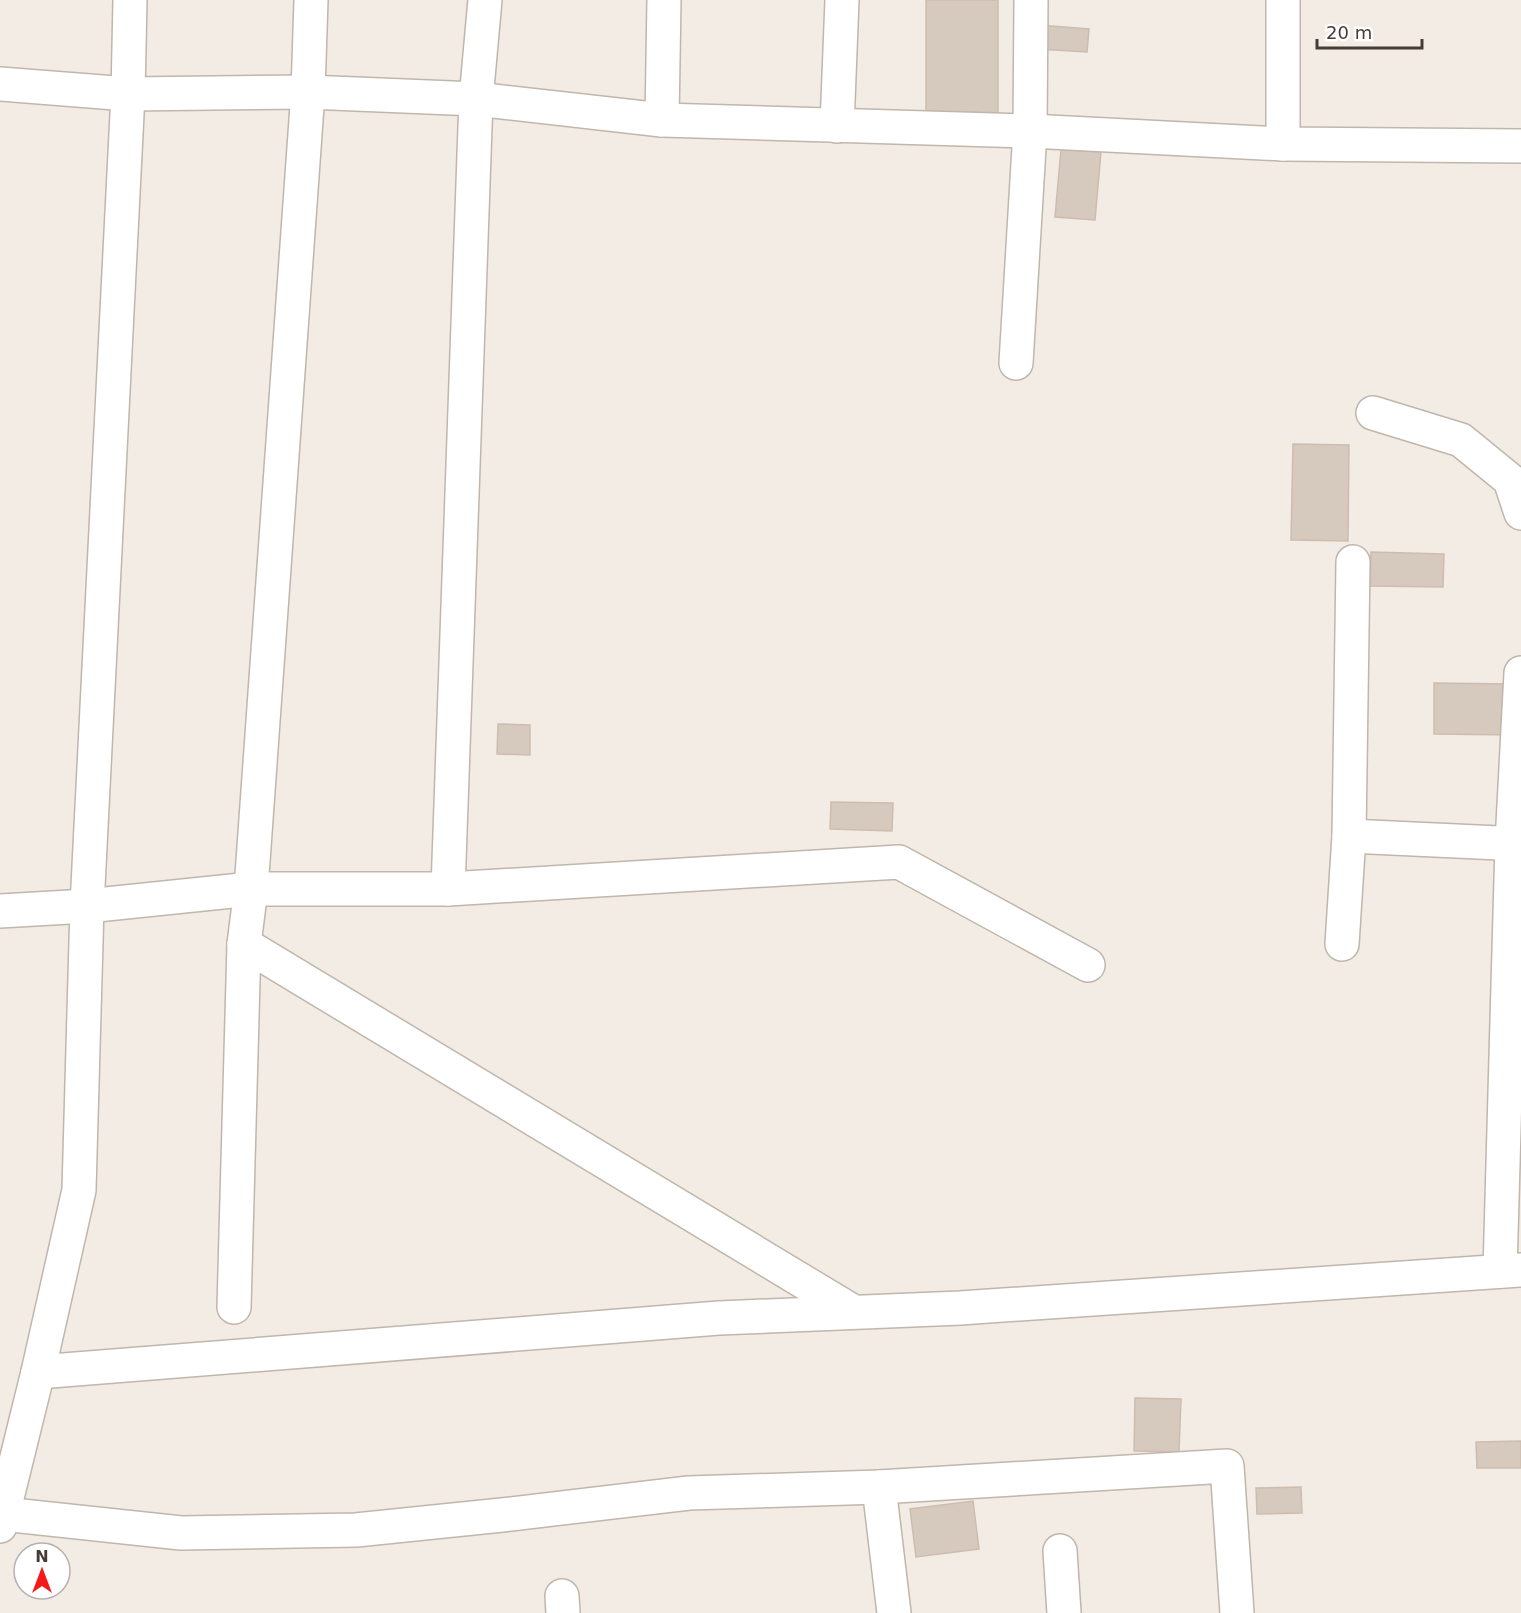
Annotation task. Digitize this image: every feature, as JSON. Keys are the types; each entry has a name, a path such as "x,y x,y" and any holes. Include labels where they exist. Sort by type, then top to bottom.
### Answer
{"street":[{"path":"130,0 128,94 87,906 79,1190 2,1520 181,1533 356,1530 689,1493 879,1487 1227,1466 1237,1613"},
{"path":"234,1307 244,944 251,889 308,92 311,0"},
{"path":"448,890 476,99 485,0"},
{"path":"662,120 664,0"},
{"path":"837,126 842,0"},
{"path":"1016,363 1030,131 1031,0"},
{"path":"1283,0 1283,144"},
{"path":"0,84 128,94 308,92 476,99 662,120 1030,131 1283,144 1521,146"},
{"path":"1373,412 1461,440 1510,480 1521,513"},
{"path":"1342,944 1349,836 1353,562"},
{"path":"38,1372 695,1320 852,1311 960,1308 1511,1270 1516,843 1521,673"},
{"path":"1349,836 1516,843"},
{"path":"0,911 87,906 251,889 448,890 899,862 1088,965"},
{"path":"244,944 852,1311"},
{"path":"879,1487 894,1613"},
{"path":"1060,1551 1064,1613"}],"building":[{"path":"926,0 998,0 998,114 926,114"},
{"path":"1039,25 1089,29 1087,52 1038,49"},
{"path":"1061,149 1101,152 1095,220 1055,217"},
{"path":"1293,444 1349,445 1348,541 1291,540"},
{"path":"1371,552 1444,554 1443,587 1370,586"},
{"path":"1434,683 1512,684 1512,735 1434,734"},
{"path":"498,724 530,725 530,755 497,754"},
{"path":"831,802 893,803 892,831 830,829"},
{"path":"1135,1398 1181,1399 1179,1452 1134,1451"},
{"path":"1521,1441 1521,1468 1477,1468 1476,1442"},
{"path":"1301,1487 1302,1513 1257,1514 1256,1488"},
{"path":"973,1501 979,1549 916,1557 910,1509"}]}
